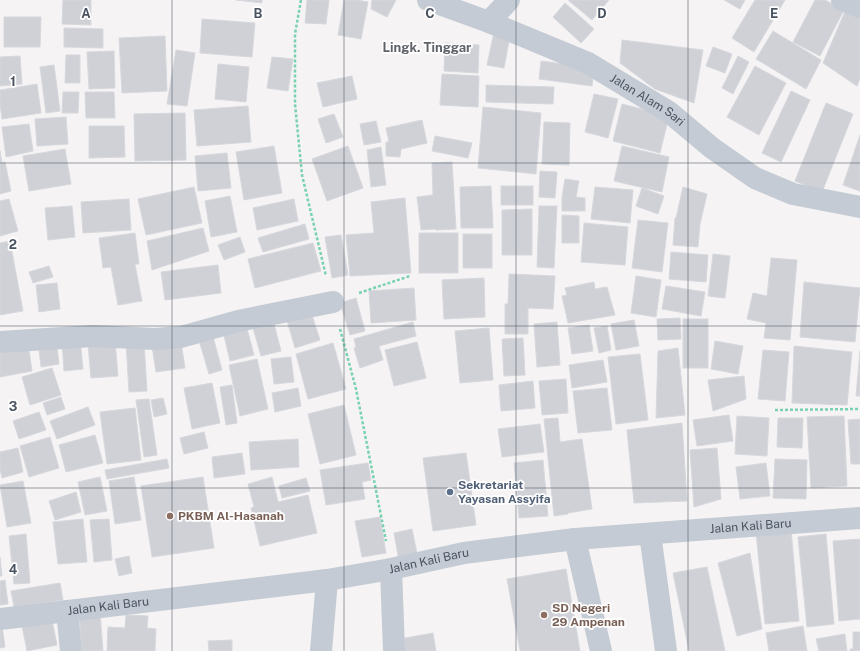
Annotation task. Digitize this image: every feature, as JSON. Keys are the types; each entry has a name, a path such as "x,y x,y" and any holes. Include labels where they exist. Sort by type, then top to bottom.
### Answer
{"street":[{"name":"Jalan Alam Sari","path":"428,0 489,22 588,64 669,112 712,148 755,178 793,194 860,207"},
{"path":"489,22 509,0"},
{"path":"842,0 860,7"},
{"path":"0,342 93,336 155,340 181,337 238,321 332,302"},
{"name":"Jalan Kali Baru","path":"0,619 327,580 391,569 464,553 575,539 860,518"},
{"path":"650,534 666,651"},
{"path":"575,539 601,651"},
{"path":"391,569 394,651"},
{"path":"321,651 327,580"},
{"path":"67,611 71,651"}],"path":[{"path":"332,302 410,276"},
{"path":"775,410 860,409"}],"building":[{"path":"63,0 91,0 91,25 62,24"},
{"path":"236,0 262,0 262,3"},
{"path":"307,0 329,0 326,24 305,23"},
{"path":"344,0 368,2 361,39 338,35"},
{"path":"372,0 396,0 387,17 371,9"},
{"path":"568,0 609,0 592,20"},
{"path":"724,0 745,0 740,9"},
{"path":"755,0 785,0 754,52 732,38"},
{"path":"815,0 825,0 844,10 820,56 793,42"},
{"path":"565,3 594,29 581,43 553,17"},
{"path":"846,9 860,16 860,78 857,86 823,63"},
{"path":"4,17 41,17 40,47 4,47"},
{"path":"202,19 255,23 252,57 200,53"},
{"path":"64,28 103,29 103,48 64,47"},
{"path":"773,31 821,60 806,89 756,59"},
{"path":"494,32 510,36 504,68 487,65"},
{"path":"165,36 167,91 122,93 119,38"},
{"path":"622,40 703,50 694,103 655,89 620,63"},
{"path":"445,43 479,45 478,73 444,71"},
{"path":"713,47 732,54 725,73 706,66"},
{"path":"176,50 195,53 187,106 167,104"},
{"path":"114,51 115,88 89,89 87,52"},
{"path":"66,55 80,55 80,83 65,83"},
{"path":"20,56 22,84 0,86 0,57"},
{"path":"738,56 749,62 733,94 722,88"},
{"path":"272,57 293,59 288,91 267,88"},
{"path":"541,61 594,68 592,86 539,79"},
{"path":"218,64 249,67 246,102 215,99"},
{"path":"54,65 60,111 46,113 40,67"},
{"path":"755,66 786,83 759,135 727,117"},
{"path":"442,74 479,76 478,107 440,105"},
{"path":"352,76 357,99 323,107 317,83"},
{"path":"37,84 41,113 2,119 0,90"},
{"path":"486,85 554,87 553,104 486,102"},
{"path":"791,91 810,100 781,162 762,153"},
{"path":"63,92 79,92 78,113 62,113"},
{"path":"85,92 114,92 115,118 86,118"},
{"path":"594,94 618,99 608,138 585,132"},
{"path":"826,103 853,114 822,192 795,181"},
{"path":"622,104 669,116 660,153 613,141"},
{"path":"248,106 251,142 197,146 194,110"},
{"path":"483,107 541,113 536,174 478,168"},
{"path":"185,113 186,160 135,161 134,114"},
{"path":"334,114 343,137 326,143 318,119"},
{"path":"66,117 68,144 37,146 35,119"},
{"path":"422,120 427,143 401,149 400,157 386,156 386,142 389,142 386,128"},
{"path":"376,121 381,142 364,145 360,124"},
{"path":"544,122 570,123 569,165 542,164"},
{"path":"29,124 33,151 6,157 2,127"},
{"path":"89,126 124,126 125,157 89,158"},
{"path":"860,135 860,191 843,185"},
{"path":"435,136 472,143 468,158 432,151"},
{"path":"274,146 282,193 244,200 236,152"},
{"path":"348,146 363,188 327,201 312,159"},
{"path":"622,146 669,157 662,192 614,181"},
{"path":"381,147 386,185 371,187 367,150"},
{"path":"65,149 71,184 29,191 23,156"},
{"path":"0,151 2,163 5,162 11,191 0,194"},
{"path":"227,153 231,188 198,191 195,156"},
{"path":"452,162 456,229 421,230 417,197 433,195 432,163"},
{"path":"540,171 557,172 555,198 539,197"},
{"path":"565,179 579,181 576,197 585,198 585,211 562,211 562,197"},
{"path":"491,186 493,228 461,228 460,187"},
{"path":"501,186 533,186 533,205 501,205"},
{"path":"194,187 202,223 146,235 138,199"},
{"path":"595,187 633,190 630,223 591,219"},
{"path":"683,187 707,194 700,224 698,247 673,245 675,218"},
{"path":"642,188 664,196 658,214 636,206"},
{"path":"230,196 237,232 211,237 205,201"},
{"path":"405,198 411,273 350,276 346,235 374,233 371,202"},
{"path":"9,199 18,231 0,236 0,201"},
{"path":"129,199 131,230 83,233 81,202"},
{"path":"294,199 298,221 257,230 253,208"},
{"path":"72,206 75,237 48,240 45,208"},
{"path":"539,206 557,206 554,268 537,267"},
{"path":"532,209 532,255 502,255 502,210"},
{"path":"562,215 579,216 579,243 562,243"},
{"path":"638,220 668,223 662,272 632,268"},
{"path":"584,223 628,227 625,265 581,262"},
{"path":"305,224 309,239 263,252 258,238"},
{"path":"203,228 209,251 152,270 147,241"},
{"path":"135,233 139,264 135,264 142,301 118,305 111,267 103,268 99,238"},
{"path":"419,233 458,233 458,273 419,273"},
{"path":"463,234 492,234 492,268 463,268"},
{"path":"341,235 348,275 332,278 325,237"},
{"path":"240,237 245,252 224,260 218,245"},
{"path":"10,241 23,311 0,315 0,243"},
{"path":"313,243 321,271 255,288 248,259"},
{"path":"671,252 708,255 706,282 669,279"},
{"path":"713,254 730,256 725,298 708,296"},
{"path":"771,258 797,260 790,340 764,338 766,323 747,319 753,293 767,296"},
{"path":"218,265 221,293 165,300 161,272"},
{"path":"49,266 53,277 33,283 29,272"},
{"path":"509,274 555,276 553,309 528,308 528,334 505,334 505,304 508,304"},
{"path":"636,276 661,280 656,317 631,313"},
{"path":"484,278 485,317 444,319 442,280"},
{"path":"594,282 595,289 607,287 615,315 568,323 562,296 567,295 565,288"},
{"path":"804,282 860,288 855,342 800,337"},
{"path":"57,283 60,309 39,312 36,285"},
{"path":"666,286 705,292 701,316 662,309"},
{"path":"414,288 416,320 371,323 369,291"},
{"path":"356,298 365,331 350,335 340,303"},
{"path":"310,309 320,340 295,348 286,317"},
{"path":"272,316 281,351 261,356 251,321"},
{"path":"680,318 681,339 658,340 657,319"},
{"path":"683,319 708,319 708,368 683,368"},
{"path":"634,320 639,346 616,350 611,324"},
{"path":"245,321 254,355 230,361 222,327"},
{"path":"413,322 416,336 379,346 383,360 360,368 354,348 356,347 354,339"},
{"path":"557,322 560,365 537,367 534,324"},
{"path":"589,325 593,351 572,354 568,328"},
{"path":"607,326 611,350 599,353 594,328"},
{"path":"489,328 493,380 460,383 455,331"},
{"path":"212,333 222,370 209,374 198,337"},
{"path":"523,338 525,375 504,376 502,339"},
{"path":"56,339 59,364 41,367 38,341"},
{"path":"80,339 83,369 64,371 62,341"},
{"path":"115,341 118,376 91,378 88,344"},
{"path":"715,341 743,346 738,374 711,369"},
{"path":"144,342 147,391 129,392 126,343"},
{"path":"181,342 185,368 156,372 152,346"},
{"path":"417,342 426,378 394,386 385,350"},
{"path":"28,343 32,371 0,377 0,348"},
{"path":"333,343 346,389 308,399 296,354"},
{"path":"794,346 852,352 847,405 792,403"},
{"path":"678,348 685,415 656,418 658,351"},
{"path":"763,350 789,352 785,401 758,399"},
{"path":"860,351 860,396 856,396"},
{"path":"640,354 648,420 616,424 608,357"},
{"path":"291,357 294,382 274,384 271,359"},
{"path":"257,359 268,409 240,416 229,365"},
{"path":"603,360 607,382 572,388 569,365"},
{"path":"52,368 61,395 30,405 22,377"},
{"path":"744,376 746,399 713,411 708,380"},
{"path":"566,379 568,413 542,415 539,381"},
{"path":"533,381 535,408 501,411 499,385"},
{"path":"212,383 220,423 192,429 184,388"},
{"path":"232,385 237,423 226,425 220,387"},
{"path":"298,388 301,406 275,412 272,393"},
{"path":"607,388 612,430 578,433 573,391"},
{"path":"61,397 65,409 47,415 43,403"},
{"path":"163,398 167,414 154,417 151,400"},
{"path":"149,399 157,455 144,457 136,400"},
{"path":"344,405 356,455 320,464 308,414"},
{"path":"88,407 95,425 57,439 50,421"},
{"path":"135,408 141,460 107,464 100,412"},
{"path":"39,412 46,430 19,439 13,421"},
{"path":"729,415 733,441 697,446 693,420"},
{"path":"737,416 769,418 767,456 735,454"},
{"path":"844,416 847,486 811,488 807,417"},
{"path":"558,418 560,442 582,439 592,509 554,516 544,419"},
{"path":"778,418 803,418 802,448 777,447"},
{"path":"860,419 860,464 851,464 848,420"},
{"path":"682,423 687,501 634,503 627,430"},
{"path":"540,424 544,452 502,457 498,429"},
{"path":"204,432 208,448 184,454 180,438"},
{"path":"95,435 103,463 66,472 59,445"},
{"path":"50,437 59,468 29,477 20,446"},
{"path":"298,439 299,467 251,470 249,442"},
{"path":"18,448 23,472 2,478 0,469 0,452"},
{"path":"717,448 721,499 694,507 690,450"},
{"path":"242,453 245,474 214,478 212,457"},
{"name":"Sekretariat Yayasan Assyifa","path":"466,453 476,525 433,531 423,458"},
{"path":"167,459 169,468 107,479 105,470"},
{"path":"775,459 807,460 806,499 773,498"},
{"path":"543,460 548,516 519,518 514,463"},
{"path":"368,463 371,480 362,482 365,499 326,505 320,470"},
{"path":"766,463 770,496 740,499 736,467"},
{"path":"100,477 107,511 85,515 78,482"},
{"path":"134,477 141,520 115,524 109,481"},
{"path":"203,477 214,548 152,557 141,486"},
{"path":"272,477 278,502 308,495 317,533 260,546 251,508 254,507 248,484"},
{"path":"306,478 310,491 282,498 279,486"},
{"path":"23,481 31,523 7,527 0,485"},
{"path":"76,492 81,512 55,520 49,501"},
{"path":"380,517 386,553 362,557 355,521"},
{"path":"83,519 87,562 58,564 53,522"},
{"path":"109,519 112,560 94,562 90,520"},
{"path":"412,529 418,558 399,561 394,533"},
{"path":"791,529 799,621 765,624 756,532"},
{"path":"26,534 30,583 14,584 9,536"},
{"path":"826,534 834,624 807,627 798,537"},
{"path":"860,539 860,619 839,621 833,541"},
{"path":"750,553 762,629 737,636 718,563"},
{"path":"129,556 132,573 119,576 115,559"},
{"path":"0,557 2,576 0,576"},
{"path":"707,567 725,651 689,651 673,573"},
{"name":"SD Negeri 29 Ampenan","path":"566,569 580,651 520,651 507,579"},
{"path":"5,580 8,604 0,605 0,581"},
{"path":"60,583 63,600 14,607 11,591"},
{"path":"100,612 103,651 82,651 79,614"},
{"path":"51,615 57,645 27,651 21,621"},
{"path":"126,615 148,616 147,628 156,629 155,651 107,651 108,627 125,628"},
{"path":"2,626 5,647 0,648 0,627"},
{"path":"803,626 807,651 769,651 766,633"},
{"path":"853,632 860,632 860,651 850,651 850,649 853,649"},
{"path":"433,633 436,651 403,651 400,639"},
{"path":"845,634 847,651 819,651 816,639"},
{"path":"232,640 232,651 209,651 208,641"}],"place":[{"name":"Sekretariat Yayasan Assyifa","path":"450,492"},
{"name":"PKBM Al-Hasanah","path":"170,516"},
{"name":"SD Negeri 29 Ampenan","path":"544,615"}],"district":[{"name":"Lingk. Tinggar","path":"427,47"}]}
